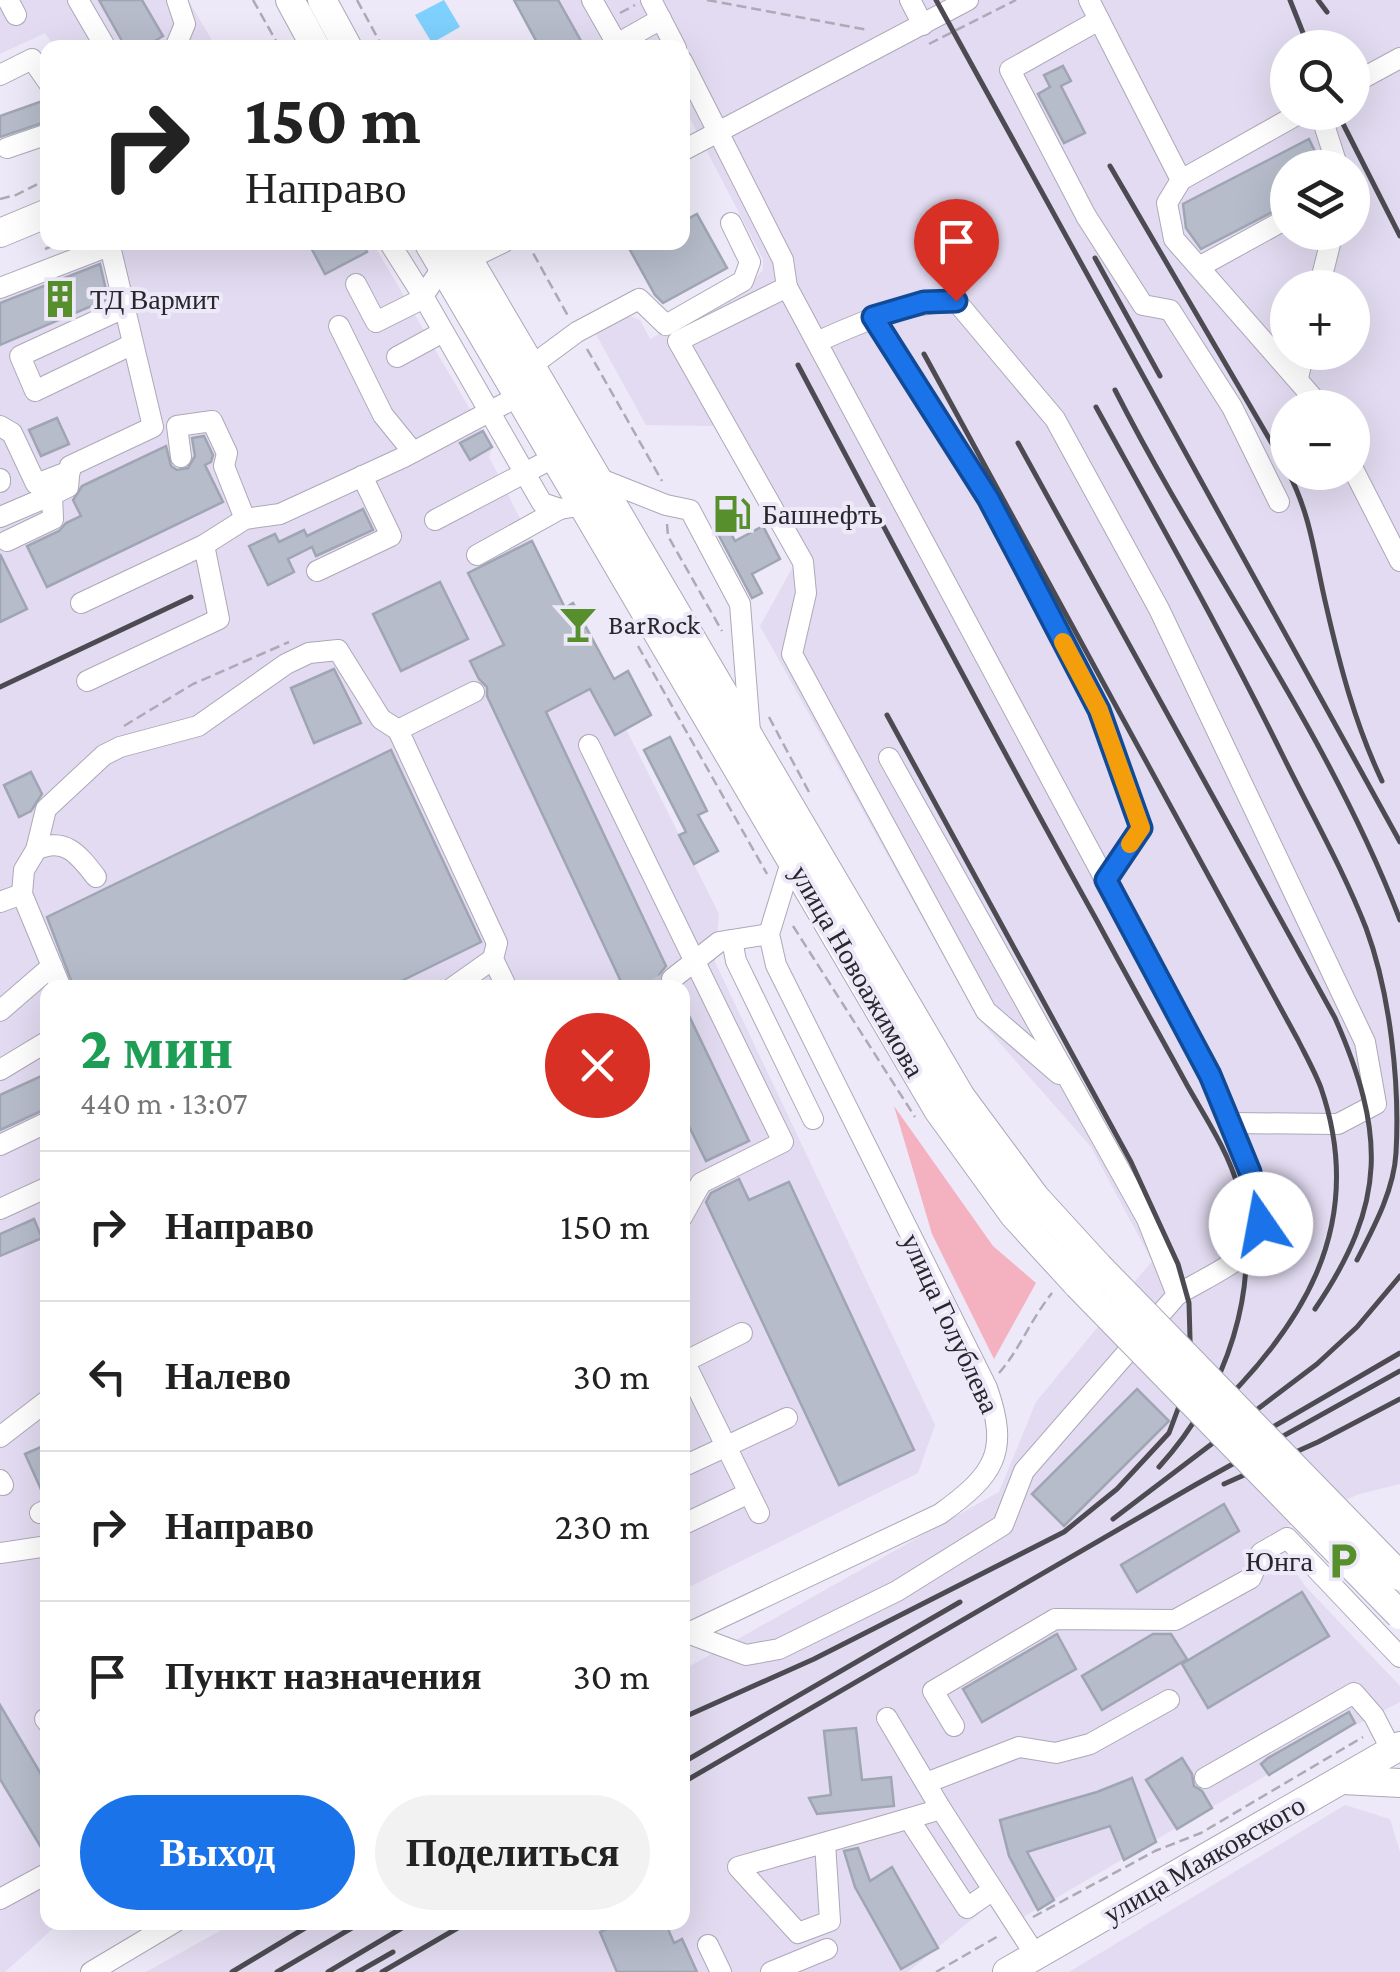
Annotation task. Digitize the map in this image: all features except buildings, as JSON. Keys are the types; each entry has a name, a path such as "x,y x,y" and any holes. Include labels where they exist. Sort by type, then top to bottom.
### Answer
{"main road":[{"path":"290,0 312,40"},
{"path":"322,0 344,40"},
{"path":"0,232 40,215"},
{"name":"улица Новоажимова","path":"456,257 531,366 961,1097 1026,1186 1077,1280 1400,1576"},
{"name":"улица Новоажимова","path":"456,257 520,396 555,457 572,507 792,859 963,1148 1014,1215 1400,1615"},
{"name":"улица Маяковского","path":"1008,1972 1342,1780 1390,1741"},
{"path":"1342,1780 1400,1784"}],"street":[{"path":"78,0 101,40"},
{"path":"177,0 185,24 178,40"},
{"path":"592,0 614,40"},
{"path":"651,0 672,40"},
{"path":"910,0 923,24"},
{"path":"690,146 968,0"},
{"path":"1090,0 1181,180"},
{"path":"624,40 661,20"},
{"path":"1100,20 1010,70 1086,216 1143,306 1170,310 1232,407 1279,502"},
{"path":"0,75 32,58 40,70"},
{"path":"1370,74 1400,58"},
{"path":"690,76 783,260 787,287 1210,1075 1250,1172 1261,1224 1254,1245 1176,1295 1024,1471 1003,1525 897,1591 779,1648 746,1655 690,1636"},
{"path":"1270,130 1181,180 1168,202 1174,239 1308,390"},
{"path":"7,148 40,137"},
{"path":"531,366 577,332 640,299 666,326 743,281 750,262 730,223"},
{"path":"1200,267 1270,228"},
{"path":"0,246 40,231"},
{"path":"0,288 94,250"},
{"path":"0,517 68,487 70,466 153,427 110,250"},
{"path":"393,250 542,503 572,507"},
{"path":"356,284 376,322 423,297 456,257"},
{"path":"787,287 678,342 802,562 806,593 792,654 986,1010 1072,1086"},
{"path":"816,342 873,317 924,302 956,301 1055,419 1159,609 1365,1042 1376,1104 1338,1124 1230,1123"},
{"path":"124,308 20,356 34,391 133,344"},
{"path":"873,317 988,498 1099,710 1141,828 1106,880"},
{"path":"339,326 383,416 414,452"},
{"path":"397,356 444,332"},
{"path":"1298,378 1300,370"},
{"path":"81,604 204,545 246,520 280,514 414,452 520,396"},
{"path":"182,457 177,426 212,421 227,453 224,466 246,520"},
{"path":"0,426 12,433 36,484 70,472"},
{"path":"435,520 555,457"},
{"path":"317,571 391,536 362,476"},
{"path":"598,478 666,505 690,510 740,604 750,739"},
{"path":"1364,490 1400,562"},
{"path":"7,541 53,519 52,494"},
{"path":"477,555 572,507"},
{"path":"87,681 219,619 204,545"},
{"path":"58,980 22,894 24,870 36,850 46,809 104,755 198,726 286,664 308,653 338,650 382,719 398,730 496,944 492,959 463,980"},
{"path":"398,730 474,692"},
{"path":"589,744 783,1142 701,1183 690,1203"},
{"path":"889,758 1146,1219 1176,1295"},
{"path":"36,850 50,844 66,847 96,877"},
{"path":"672,979 717,944 769,934 792,859"},
{"path":"0,902 22,894"},
{"name":"улица Голублева","path":"690,1632 940,1514 966,1495 986,1473 998,1448 997,1417 986,1388 776,964 769,934"},
{"path":"732,940 736,961 813,1119"},
{"path":"492,959 503,980"},
{"path":"0,1010 52,966"},
{"path":"0,1070 40,1047"},
{"path":"0,1144 40,1126"},
{"path":"0,1210 40,1191"},
{"path":"690,1358 742,1333"},
{"path":"690,1375 759,1512"},
{"path":"0,1437 40,1406"},
{"path":"690,1464 787,1418"},
{"path":"690,1522 750,1493"},
{"path":"954,1726 933,1691 1055,1618 1175,1620 1252,1578 1261,1552 1287,1538 1400,1656"},
{"path":"0,1553 40,1547"},
{"path":"1205,1778 1354,1694 1390,1741"},
{"path":"926,1783 1019,1746 1056,1752 1090,1744 1169,1700"},
{"path":"887,1718 1036,1956"},
{"path":"824,1843 830,1922 798,1933 738,1868 824,1843 909,1819 941,1809"},
{"path":"909,1819 967,1908 993,1890"},
{"path":"0,1899 40,1877"},
{"path":"90,1972 161,1930"},
{"path":"708,1944 721,1972"},
{"path":"771,1972 797,1967 827,1949"}],"path":[{"path":"253,0 276,40"},
{"path":"357,0 379,40"},
{"path":"707,0 932,45 1016,0"},
{"path":"0,198 40,183"},
{"path":"531,250 664,485 668,536 725,637"},
{"path":"124,726 193,684 270,648 288,641 308,653"},
{"path":"762,704 815,804"},
{"path":"986,1388 1016,1354 1037,1312 1077,1280"},
{"path":"936,1972 1155,1851 1202,1833 1390,1741"}],"shaded area":[{"path":"0,0 188,0 212,40 50,40 45,33 0,54"},
{"path":"558,0 1400,0 1400,1484 1359,1494 1269,1535 1306,1587 1400,1686 1400,1702 1327,1740 1020,1919 1005,1892 908,1972 146,1972 221,1930 690,1930 690,1666 999,1492 1036,1402 1152,1261 1091,1147 978,1018 760,626 795,563 715,426 646,425 593,329 622,313 640,320 650,339 750,285 763,270 763,259 690,118 690,40 581,40"},
{"path":"93,250 377,250 492,447 489,457 719,914 715,962 935,1425 918,1473 690,1587 690,980 40,980 40,1930 51,1930 5,1972 0,1972 0,285"},
{"path":"894,1106 993,1246 1036,1283 994,1359 932,1234"},
{"path":"1345,1805 1390,1819 1400,1852 1400,1972 1069,1972"}],"water":[{"path":"444,0 460,27 430,40 415,15"}],"railway":[{"path":"936,0 1400,842"},
{"path":"1290,0 1302,30"},
{"path":"1318,0 1327,12"},
{"path":"1346,130 1400,236"},
{"path":"1110,166 1270,440"},
{"path":"1095,258 1160,376"},
{"path":"924,354 1321,1088 1334,1139 1336,1187 1330,1232 1316,1274 1295,1314 1268,1352 1201,1424"},
{"path":"798,365 1234,1174 1245,1225 1246,1263 1233,1337 1203,1406 1159,1467"},
{"path":"1115,390 1338,783 1400,920"},
{"path":"1096,407 1261,712 1347,884 1374,953 1392,1039 1396,1153 1387,1194 1357,1260"},
{"path":"1018,443 1335,1018 1351,1059 1370,1132 1367,1200 1339,1270 1315,1309"},
{"path":"1297,490 1349,694 1382,781"},
{"path":"0,687 191,597"},
{"path":"690,1714 814,1659 1064,1532 1117,1489 1169,1433 1191,1374 1189,1303 1178,1264 1131,1162 887,715"},
{"path":"1113,1519 1317,1364 1357,1327 1400,1276"},
{"path":"1266,1431 1400,1353"},
{"path":"690,1778 1195,1485 1400,1371"},
{"path":"1224,1484 1318,1442 1400,1399"},
{"path":"690,1758 960,1602"},
{"path":"232,1972 302,1930"},
{"path":"277,1972 348,1930"},
{"path":"328,1972 399,1930"},
{"path":"382,1972 454,1930"},
{"path":"358,1972 393,1952"}],"slow traffic":[{"path":"1063,642 1099,710 1141,828 1130,844"}],"place":[{"name":"ТД Вармит","path":"60,299"},
{"name":"Башнефть","path":"732,514"},
{"name":"BarRock","path":"578,624"},
{"name":"Юнга","path":"1343,1561"}],"route":[{"path":"956,301 924,302 873,317 988,498 1099,710 1141,828 1106,880 1210,1075 1250,1172 1261,1224"}]}
